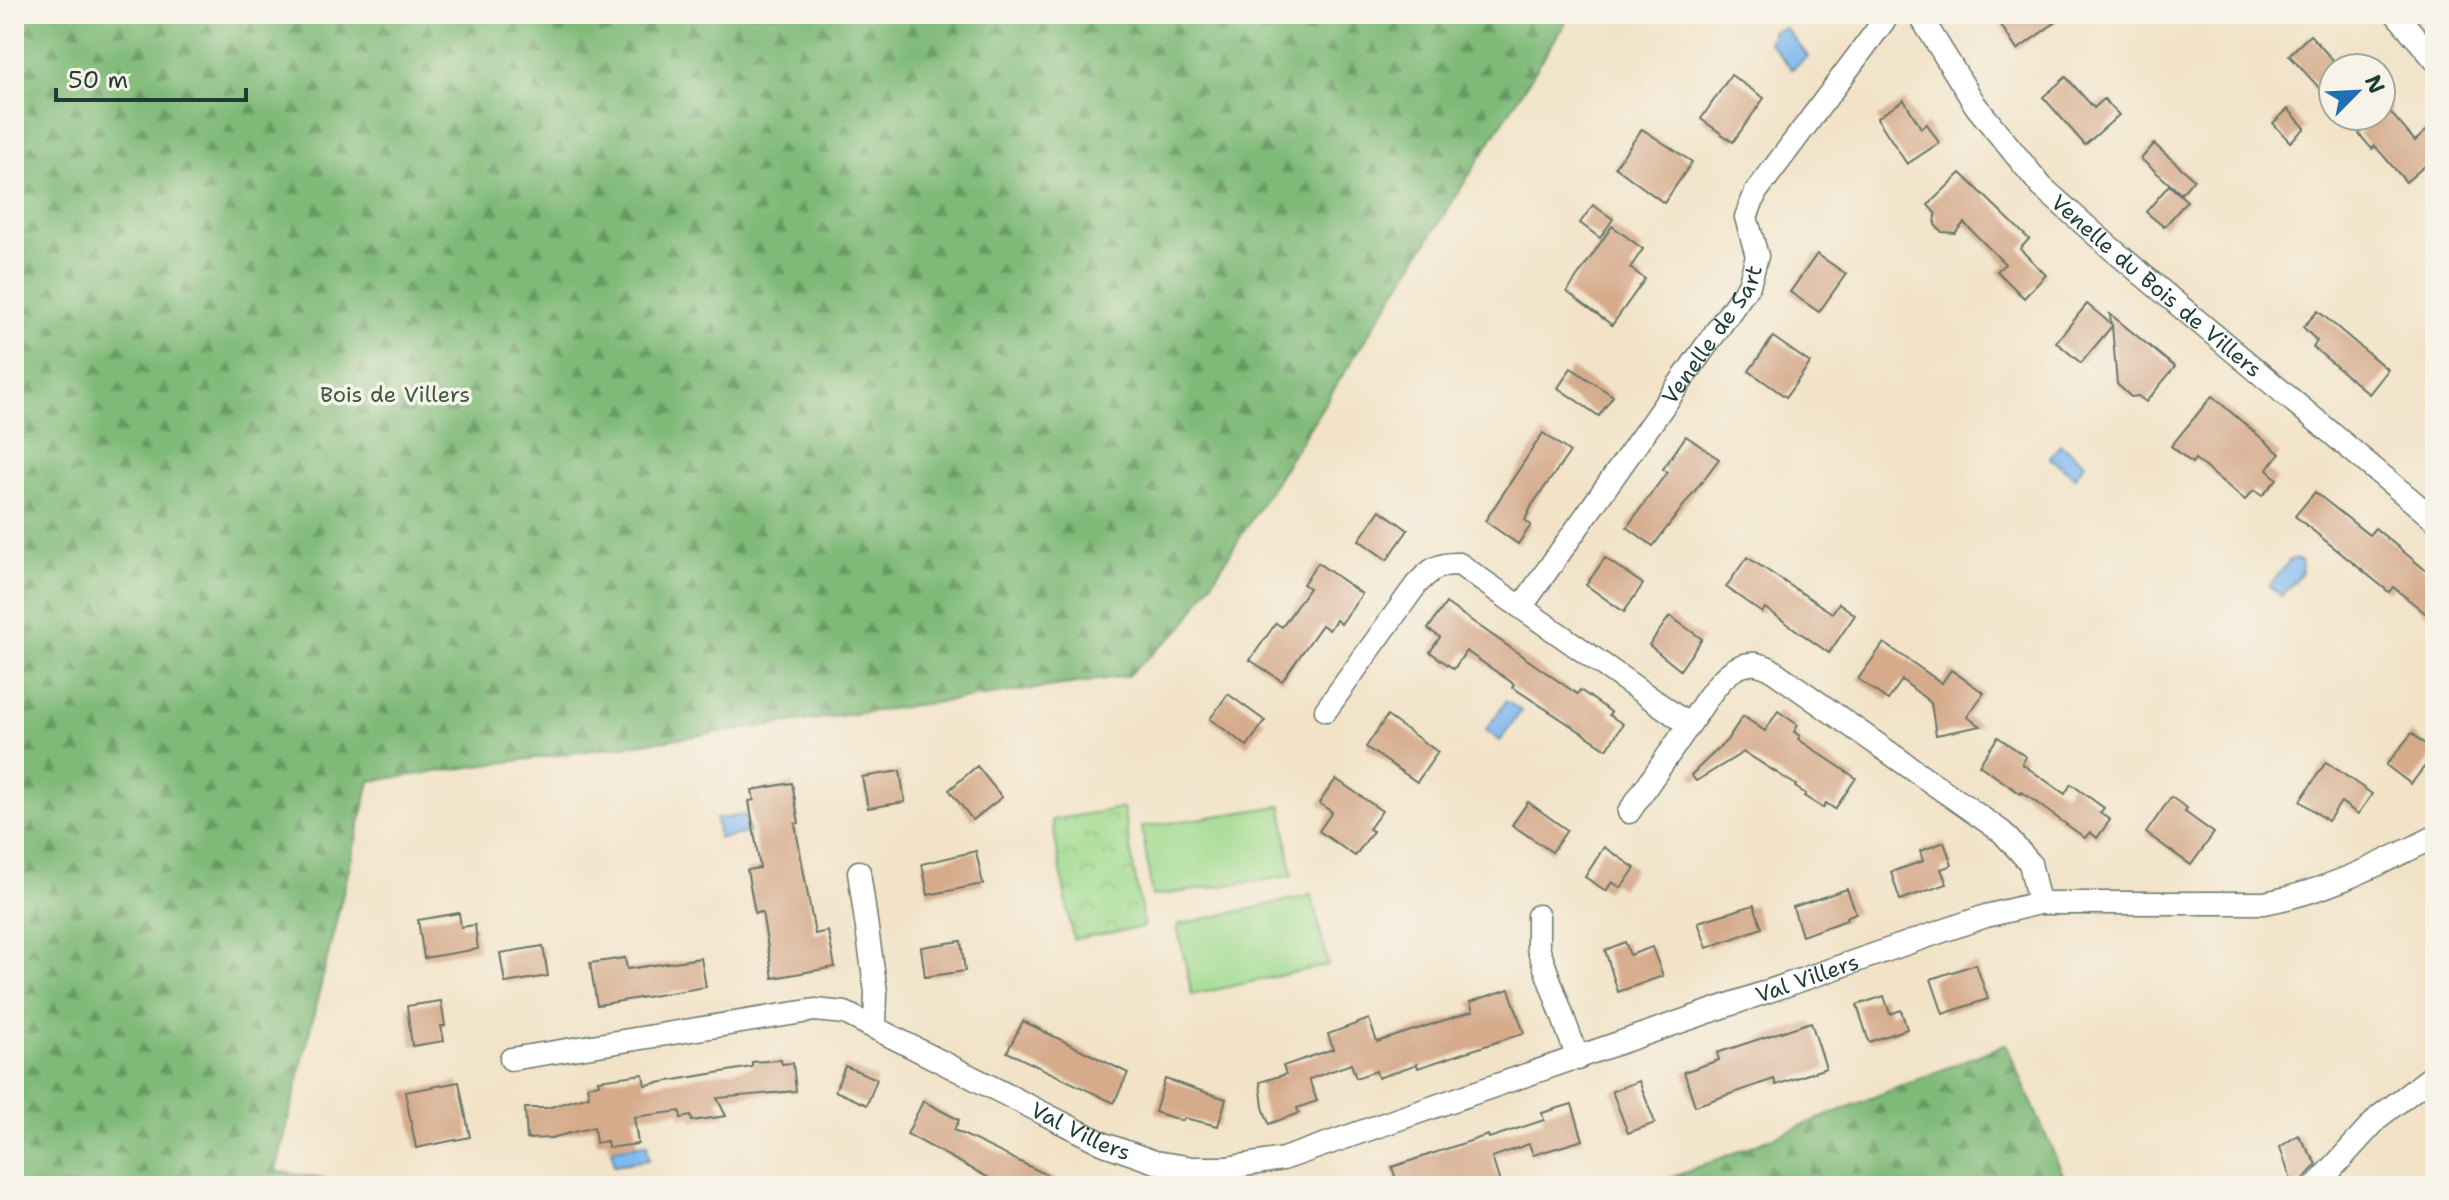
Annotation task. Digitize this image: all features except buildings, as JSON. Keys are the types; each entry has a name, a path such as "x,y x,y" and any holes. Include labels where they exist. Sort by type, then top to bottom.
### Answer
{"street":[{"name":"Venelle de Sart","path":"1522,606 1749,285 1757,256 1746,217 1756,192 1889,14"},
{"name":"Venelle du Bois de Villers","path":"1919,14 1976,106 2042,187 2435,520"},
{"path":"2396,14 2435,60"},
{"path":"1326,710 1416,585 1432,568 1445,563 1459,564 1689,725"},
{"path":"1629,812 1724,677 1736,667 1753,663 1769,668 2002,832 2030,863 2039,903"},
{"name":"Val Villers","path":"511,1059 815,1010 845,1013 1104,1144 1155,1162 1193,1168 1226,1168 1283,1159 1986,916 2039,903 2264,903 2298,897 2331,886 2435,837"},
{"path":"859,872 876,992 875,1027"},
{"path":"1538,916 1538,948 1578,1059"},
{"path":"2316,1186 2380,1116 2435,1074"}],"green space":[{"name":"Bois de Villers","path":"14,14 1571,14 1184,626 1127,676 370,781 276,1171 367,1186 14,1186"},
{"path":"1282,806 1292,876 1152,896 1142,827"},
{"path":"1123,808 1144,927 1073,939 1052,820"},
{"path":"1312,895 1328,965 1192,995 1177,925"},
{"path":"2006,1044 2068,1186 1651,1186"}],"water":[{"path":"1785,28 1808,56 1792,69 1768,41 1772,38 1772,31"},
{"path":"2060,444 2085,463 2075,477 2050,458"},
{"path":"2290,560 2301,561 2303,571 2282,596 2269,586"},
{"path":"1506,701 1521,711 1500,741 1486,730"},
{"path":"745,815 749,833 719,838 716,819"},
{"path":"647,1144 649,1160 614,1165 612,1149"}]}
